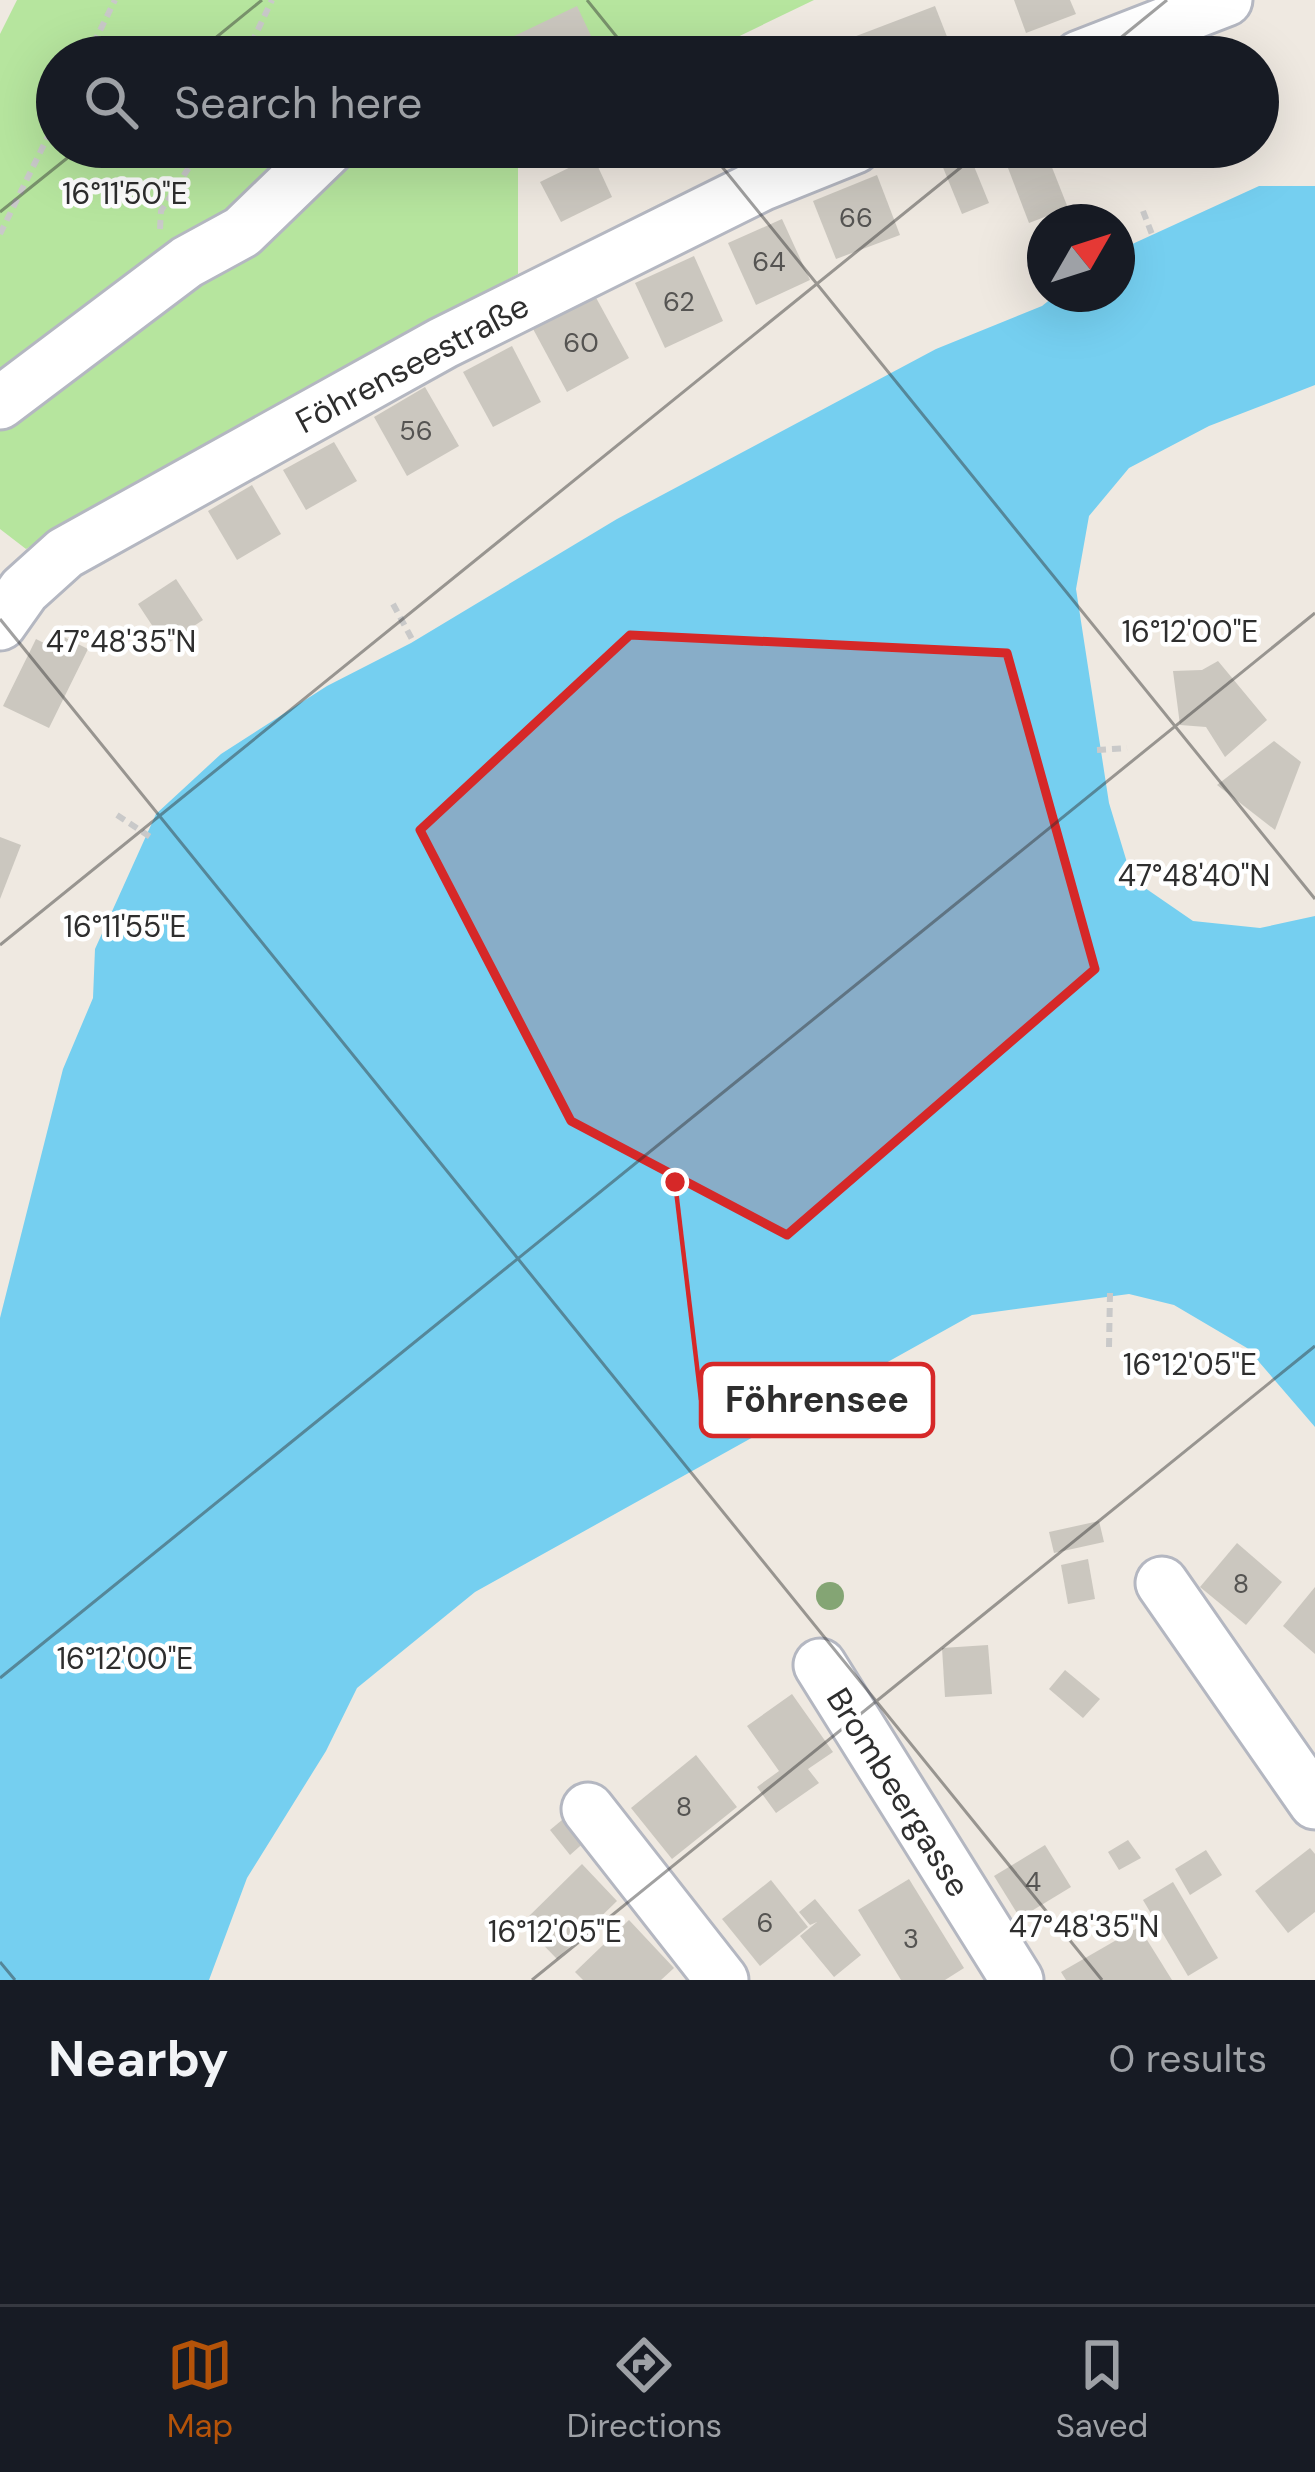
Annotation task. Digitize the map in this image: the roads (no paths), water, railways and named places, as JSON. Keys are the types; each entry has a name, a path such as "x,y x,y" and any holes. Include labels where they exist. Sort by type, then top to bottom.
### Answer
{"street":[{"path":"1133,36 1226,0"},
{"path":"0,403 187,262 242,232 308,168"},
{"name":"Föhrenseestraße","path":"0,624 23,590 65,554 443,343 803,168"},
{"path":"1162,1583 1315,1803"},
{"name":"Brombeergasse","path":"820,1665 1017,1980"},
{"path":"588,1809 722,1980"}],"water":[{"path":"1259,186 1315,186 1315,385 1209,426 1129,468 1089,516 1076,589 1109,803 1132,879 1193,921 1260,928 1315,916 1315,1427 1247,1348 1174,1305 1129,1294 972,1315 475,1592 357,1688 326,1751 247,1878 209,1980 0,1980 0,1318 63,1069 93,998 95,949 156,814 221,754 327,686 411,643 617,519 936,349 1027,312 1135,312 1135,243"}],"place":[{"name":"Föhrensee","path":"675,1182"}]}
